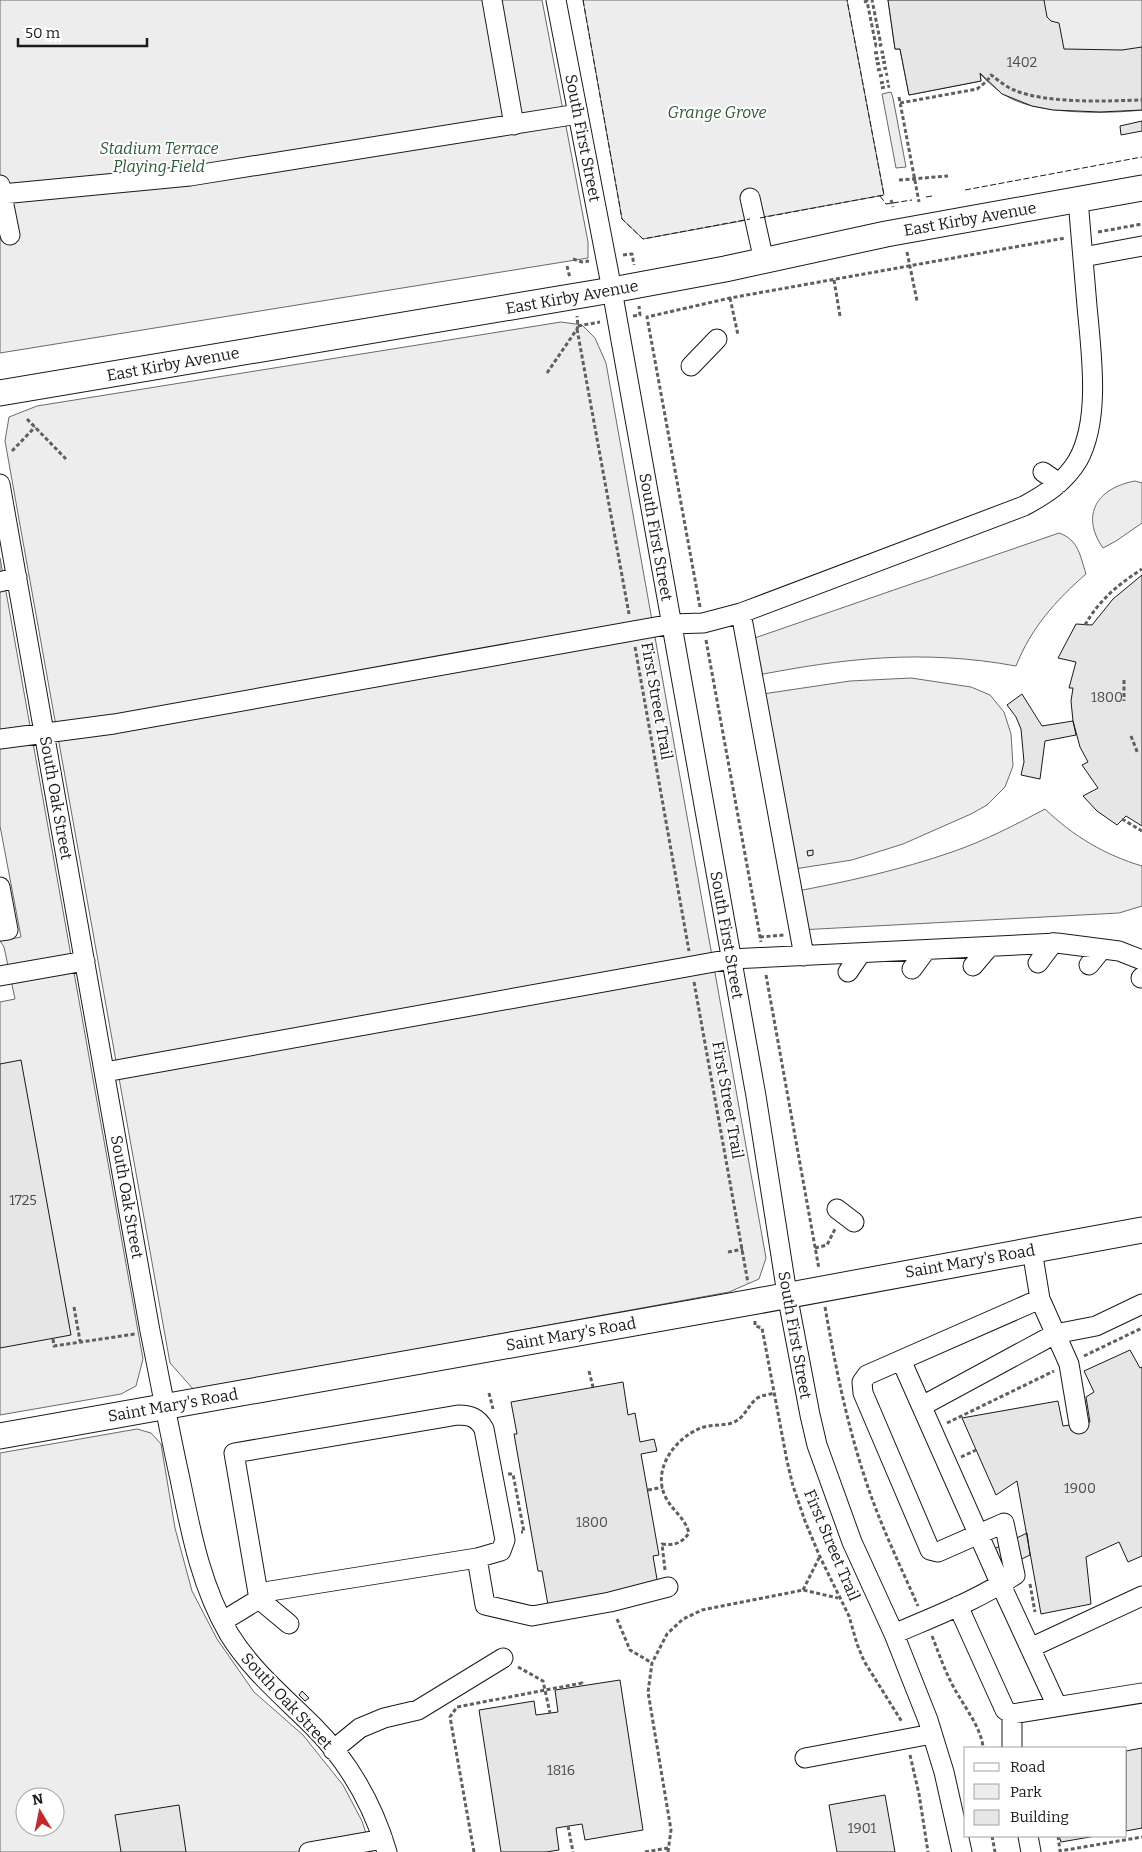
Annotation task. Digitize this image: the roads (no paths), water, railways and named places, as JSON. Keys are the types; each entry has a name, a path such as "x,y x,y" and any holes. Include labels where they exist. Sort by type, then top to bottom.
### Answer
{"main road":[{"name":"East Kirby Avenue","path":"0,393 612,290 764,261 886,234 1142,188"},
{"name":"Saint Mary's Road","path":"0,1436 752,1302 787,1294 1142,1230"}],"street":[{"path":"492,0 514,125"},
{"name":"South First Street","path":"556,0 612,290 672,624 756,1096 787,1294 810,1415 817,1445 852,1542 894,1634 932,1734 944,1772 962,1852"},
{"path":"10,235 1,190 190,176 578,114"},
{"path":"750,198 764,261"},
{"path":"0,739 114,724 672,624 703,623 741,613 802,590 965,528 1007,504 1049,492 1066,477 1079,458 1077,440 1088,432 1092,388 1089,330 1079,267 1078,200"},
{"path":"1079,267 1142,246"},
{"path":"1072,318 1089,330"},
{"path":"691,366 717,339"},
{"path":"1076,376 1092,388"},
{"path":"1043,472 1059,483"},
{"name":"South Oak Street","path":"0,484 8,579 44,732 150,1331 164,1406 200,1571 223,1621 247,1659 261,1677 314,1727 353,1776 369,1804 385,1846"},
{"path":"950,518 965,528"},
{"path":"891,540 907,550"},
{"path":"838,559 854,570"},
{"path":"786,578 802,590"},
{"path":"741,613 804,956"},
{"path":"0,887 8,930 0,932"},
{"path":"105,1072 731,959 1053,943 1119,952 1142,960"},
{"path":"1038,963 1053,943"},
{"path":"973,966 988,947"},
{"path":"1089,965 1102,949"},
{"path":"912,969 926,950"},
{"path":"848,972 861,953"},
{"path":"0,976 85,961"},
{"path":"1032,1250 1040,1299 1069,1364 1079,1424"},
{"path":"894,1634 958,1606 1015,1576 1004,1523 938,1552 930,1550 863,1393 862,1382 867,1375 1040,1299"},
{"path":"922,1406 1055,1334 1096,1326 1142,1304"},
{"path":"901,1360 1057,1706"},
{"path":"223,1621 259,1596 477,1558 501,1551 505,1540 484,1429 479,1420 468,1415 458,1415 234,1453 259,1596 289,1624"},
{"path":"477,1558 484,1605 532,1616 610,1602 668,1587"},
{"path":"1030,1648 1142,1596"},
{"path":"958,1606 1005,1710 1012,1714 1142,1692"},
{"path":"333,1750 360,1728 384,1718 421,1714 503,1658"},
{"path":"1012,1714 1012,1747"},
{"path":"805,1758 932,1734"},
{"path":"1028,1837 1031,1852"},
{"path":"309,1852 385,1846"}],"park label":[{"name":"Grange Grove","path":"717,112"},
{"name":"Stadium Terrace Playing Field","path":"159,157"}]}
